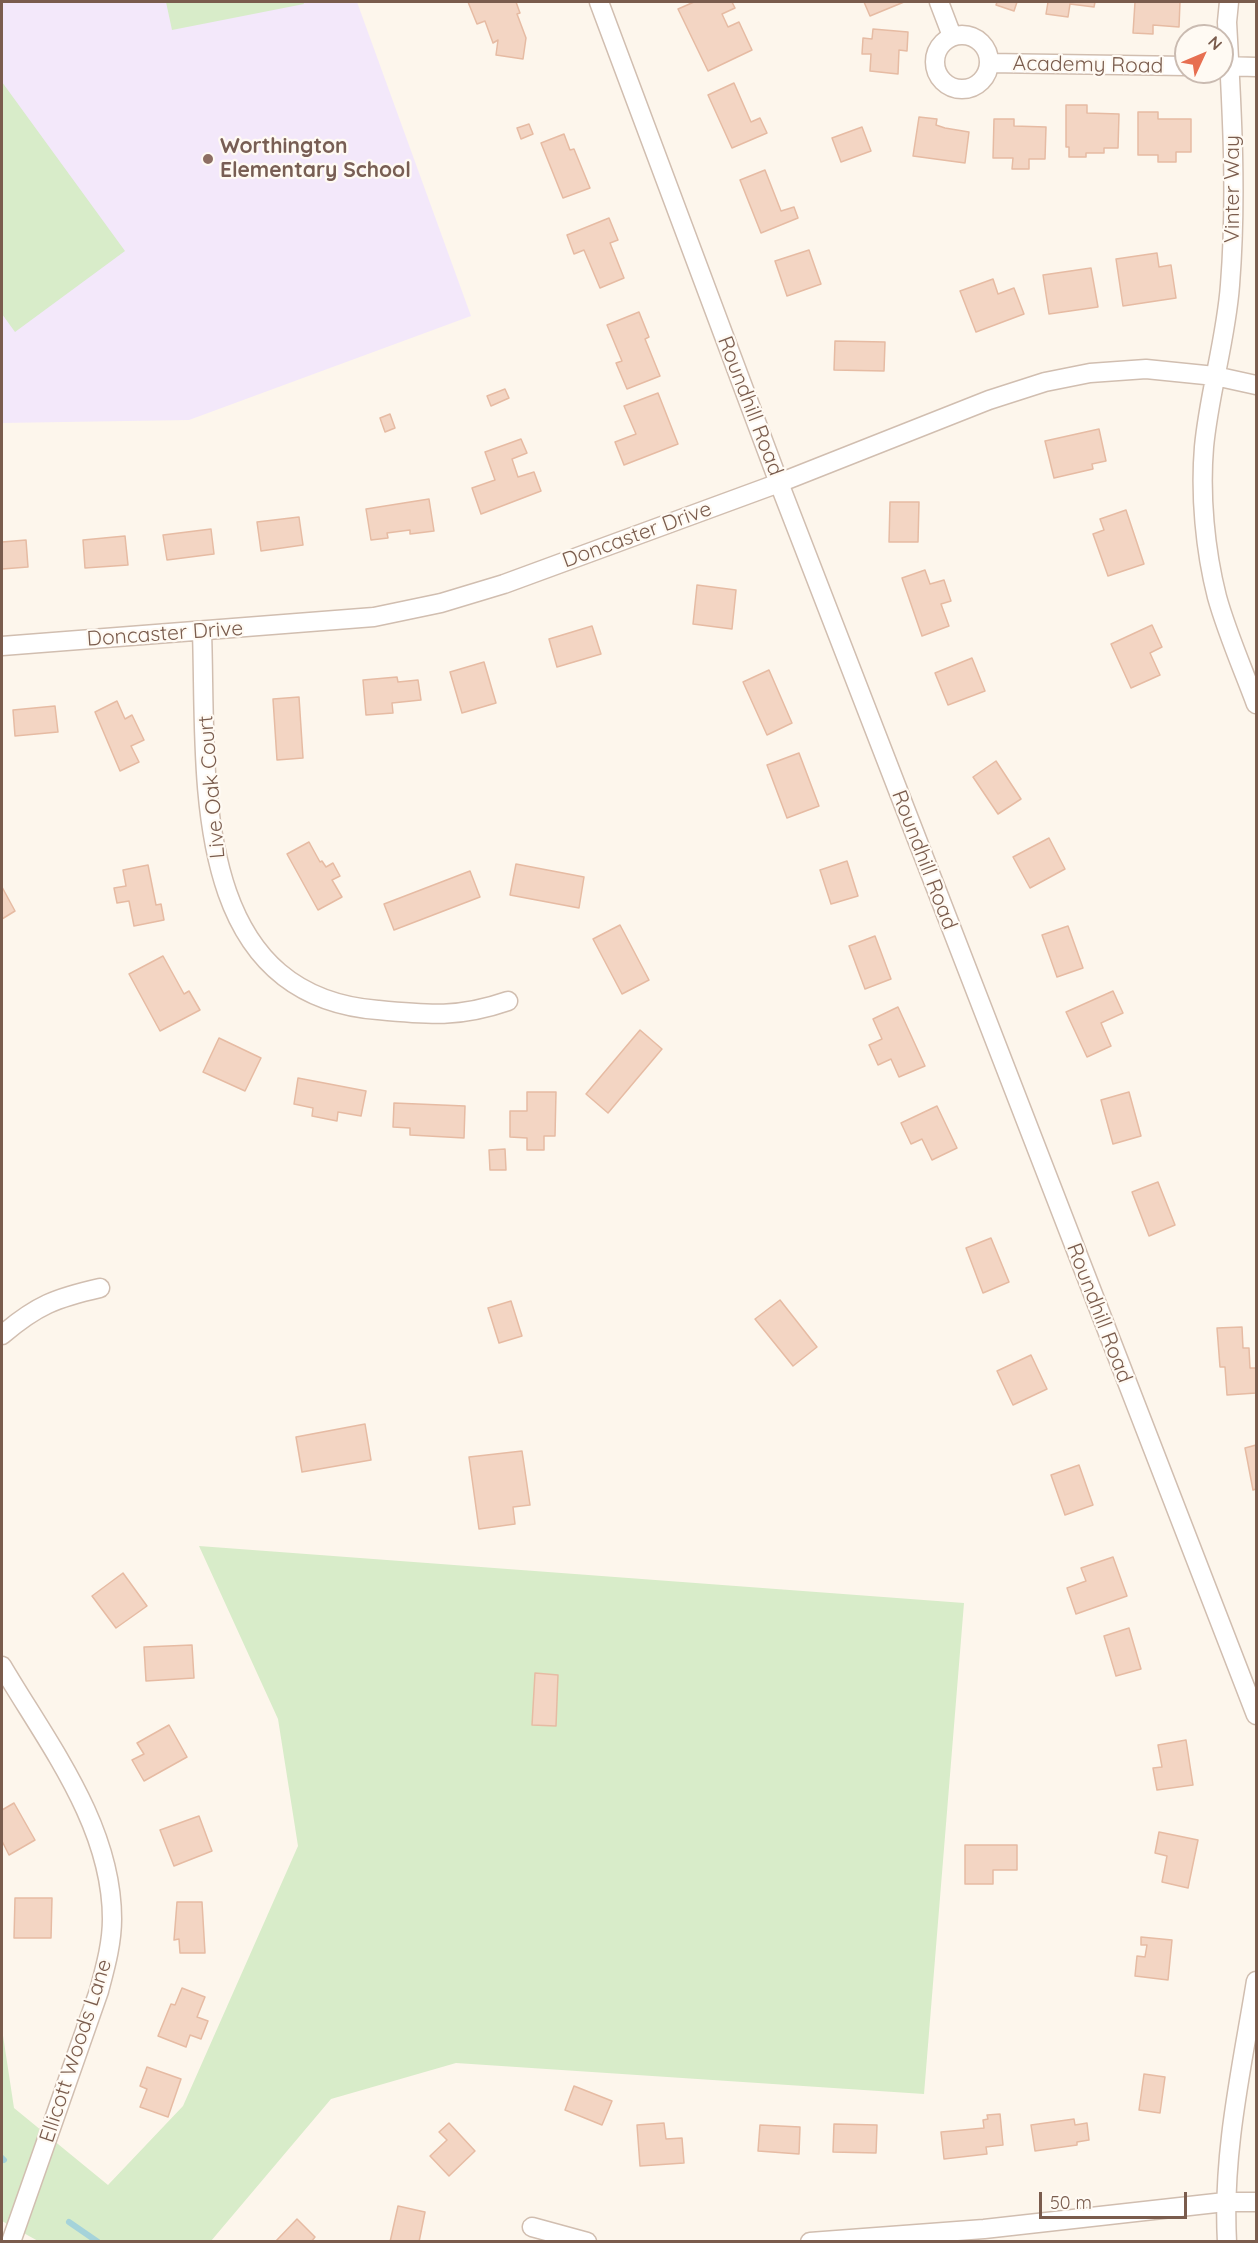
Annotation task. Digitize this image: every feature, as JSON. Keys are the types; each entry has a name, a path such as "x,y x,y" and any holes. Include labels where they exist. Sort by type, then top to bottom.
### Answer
{"street":[{"name":"Roundhill Road","path":"599,2 779,483 1052,1191 1250,1676 1257,1715"},
{"path":"939,2 952,36"},
{"name":"Vinter Way","path":"1227,24 1228,2"},
{"name":"Academy Road","path":"964,35 977,39 988,54 989,63 986,75 971,88 961,89 945,83 939,76 935,56 942,43 952,36 964,35"},
{"name":"Academy Road","path":"989,63 1174,66"},
{"path":"1234,66 1257,67"},
{"name":"Vinter Way","path":"1228,84 1236,165 1230,289 1204,448 1209,551 1217,597 1257,704"},
{"name":"Doncaster Drive","path":"2,646 202,632 374,616 441,603 504,584 779,483 989,400 1045,382 1090,373 1146,369 1215,376 1257,385"},
{"name":"Live Oak Court","path":"202,632 212,832 218,868 229,903 247,938 272,966 300,988 331,1002 364,1009 449,1015 476,1012 508,1001"},
{"path":"2,1335 27,1314 58,1297 100,1288"},
{"name":"Ellicott Woods Lane","path":"2,1666 94,1827 105,1857 111,1890 112,1922 108,1956 99,1991 11,2241"},
{"path":"1227,2241 1225,2202 1227,2151 1257,1980"},
{"path":"810,2241 984,2229 1225,2202 1257,2202"},
{"path":"532,2227 587,2241"}],"shaded area":[{"name":"Worthington Elementary School","path":"2,2 357,2 471,316 189,420 2,423"}],"green space":[{"path":"166,2 303,2 304,4 172,30"},
{"path":"2,82 125,251 15,332 2,314"},
{"path":"199,1546 964,1603 924,2094 456,2063 331,2099 211,2241 38,2241 2,2221 2,2029 14,2108 108,2185 183,2106 298,1846 278,1719"}],"building":[{"path":"468,2 516,2 520,13 517,14 526,38 523,59 496,55 498,40 493,43 485,21 477,24"},
{"path":"694,2 732,2 735,8 722,14 728,27 739,22 752,50 708,71 678,9"},
{"path":"864,2 904,2 870,16"},
{"path":"997,2 1017,2 1014,11 996,5"},
{"path":"1048,2 1095,2 1094,7 1070,4 1068,17 1046,14"},
{"path":"1135,2 1180,2 1179,24 1174,24 1174,27 1153,25 1153,34 1133,33"},
{"path":"873,29 908,32 907,51 899,50 898,74 870,71 871,54 862,54 863,38 872,39"},
{"path":"734,83 751,122 760,118 767,133 732,148 708,95"},
{"path":"1066,105 1087,105 1087,113 1119,114 1118,148 1104,148 1104,153 1086,153 1086,157 1069,157 1069,147 1066,147"},
{"path":"1138,112 1158,112 1158,119 1191,119 1191,152 1176,152 1176,162 1158,162 1158,155 1138,155"},
{"path":"919,117 937,119 936,125 969,132 965,163 913,156"},
{"path":"994,119 1014,119 1014,126 1046,127 1045,159 1029,159 1029,169 1012,169 1013,158 993,158"},
{"path":"529,124 533,134 521,139 517,128"},
{"path":"862,127 871,151 841,162 832,138"},
{"path":"564,134 570,150 574,149 590,188 563,198 541,143"},
{"path":"765,170 781,211 794,207 798,218 761,233 740,180"},
{"path":"609,218 618,240 610,243 624,278 600,288 584,250 574,254 567,235"},
{"path":"809,250 821,284 787,296 775,261"},
{"path":"1157,253 1159,267 1171,265 1176,298 1123,306 1116,259"},
{"path":"1091,268 1098,307 1049,314 1043,275"},
{"path":"993,279 998,294 1014,288 1024,314 976,332 960,291"},
{"path":"639,312 649,337 645,339 660,376 627,389 616,363 622,361 607,325"},
{"path":"835,341 885,342 884,371 834,370"},
{"path":"505,389 509,398 491,406 487,396"},
{"path":"658,393 678,444 624,465 615,442 636,434 624,406"},
{"path":"390,414 395,428 385,432 380,418"},
{"path":"1099,429 1106,461 1092,464 1093,469 1054,478 1045,441"},
{"path":"521,439 527,453 512,459 518,477 534,472 541,491 481,514 472,488 495,480 485,452"},
{"path":"429,499 434,531 410,534 410,530 387,533 388,538 371,540 366,509"},
{"path":"890,502 919,502 918,542 889,542"},
{"path":"1126,510 1144,564 1108,576 1093,534 1104,530 1100,519"},
{"path":"299,517 303,545 261,551 257,522"},
{"path":"211,529 214,554 167,560 163,535"},
{"path":"125,536 128,565 85,568 83,540"},
{"path":"26,540 28,567 2,569 2,542"},
{"path":"925,570 930,584 944,580 951,601 941,604 949,626 922,636 902,578"},
{"path":"697,585 736,590 732,629 693,624"},
{"path":"1152,625 1162,647 1150,653 1160,675 1131,688 1111,644"},
{"path":"592,626 601,654 557,667 549,639"},
{"path":"972,658 985,691 948,705 935,673"},
{"path":"484,662 496,703 462,713 450,672"},
{"path":"769,670 792,723 767,735 743,682"},
{"path":"397,677 398,682 418,680 421,700 392,703 393,713 366,715 363,680"},
{"path":"299,697 303,758 277,760 273,699"},
{"path":"117,701 125,719 132,715 144,740 131,746 139,762 120,771 95,712"},
{"path":"55,706 58,732 15,736 13,710"},
{"path":"799,753 819,806 787,818 767,765"},
{"path":"996,761 1021,799 998,814 973,777"},
{"path":"1049,838 1065,869 1030,888 1013,857"},
{"path":"309,842 320,862 322,861 326,867 333,863 340,876 332,880 342,897 318,910 287,854"},
{"path":"847,861 858,896 831,904 820,870"},
{"path":"516,864 584,877 579,908 510,895"},
{"path":"148,865 156,905 161,904 164,920 134,926 129,901 117,903 114,888 126,886 123,870"},
{"path":"470,871 480,897 394,930 384,904"},
{"path":"2,887 15,911 2,919"},
{"path":"620,925 649,980 622,994 593,939"},
{"path":"1068,926 1083,968 1057,977 1042,935"},
{"path":"875,936 891,979 865,989 849,946"},
{"path":"163,956 184,994 189,991 200,1010 160,1031 129,974"},
{"path":"1113,991 1123,1013 1101,1023 1111,1046 1087,1057 1066,1012"},
{"path":"898,1007 925,1066 899,1077 891,1059 878,1065 869,1045 882,1039 873,1019"},
{"path":"640,1030 662,1049 608,1113 586,1094"},
{"path":"219,1038 261,1058 245,1091 203,1072"},
{"path":"298,1078 366,1091 361,1116 338,1112 337,1121 312,1116 313,1108 294,1104"},
{"path":"527,1092 556,1092 555,1136 544,1136 544,1150 527,1150 527,1138 510,1137 510,1111 527,1111"},
{"path":"1129,1092 1141,1136 1113,1144 1101,1100"},
{"path":"394,1103 465,1106 464,1138 410,1135 410,1128 393,1127"},
{"path":"937,1106 957,1148 932,1160 922,1139 911,1144 901,1123"},
{"path":"505,1149 506,1170 490,1170 489,1150"},
{"path":"1158,1182 1175,1225 1149,1236 1132,1192"},
{"path":"991,1238 1009,1282 983,1293 966,1248"},
{"path":"780,1300 817,1347 793,1366 755,1319"},
{"path":"511,1301 522,1336 499,1343 488,1308"},
{"path":"1242,1327 1243,1348 1249,1348 1250,1368 1256,1368 1256,1393 1227,1395 1225,1367 1220,1367 1217,1328"},
{"path":"1031,1355 1047,1389 1013,1405 997,1371"},
{"path":"365,1424 371,1460 302,1472 296,1437"},
{"path":"1256,1445 1256,1489 1253,1490 1245,1448"},
{"path":"522,1451 530,1505 513,1507 515,1524 479,1529 469,1457"},
{"path":"1079,1465 1093,1505 1065,1515 1051,1475"},
{"path":"1113,1557 1127,1596 1076,1614 1067,1588 1086,1581 1081,1568"},
{"path":"123,1573 147,1606 116,1628 92,1596"},
{"path":"1129,1628 1141,1669 1116,1676 1104,1636"},
{"path":"192,1645 194,1678 146,1681 144,1647"},
{"path":"535,1673 558,1675 556,1726 532,1725"},
{"path":"169,1725 187,1757 144,1781 132,1760 144,1754 137,1743"},
{"path":"1186,1740 1193,1785 1157,1790 1153,1768 1162,1767 1158,1745"},
{"path":"14,1803 35,1840 9,1855 2,1841 2,1810"},
{"path":"199,1816 212,1851 174,1866 160,1830"},
{"path":"1159,1832 1198,1840 1188,1888 1162,1882 1167,1856 1155,1853"},
{"path":"965,1845 1017,1845 1017,1870 993,1870 993,1884 965,1884"},
{"path":"15,1898 52,1898 51,1938 14,1938"},
{"path":"177,1902 202,1902 205,1953 180,1953 179,1939 174,1940"},
{"path":"1141,1937 1172,1940 1168,1980 1135,1976 1137,1956 1145,1957 1147,1945 1141,1945"},
{"path":"182,1988 205,1997 197,2017 208,2021 201,2039 190,2035 186,2047 158,2036 171,2004 175,2005"},
{"path":"147,2067 181,2079 168,2117 140,2107 147,2089 140,2086"},
{"path":"1144,2074 1165,2077 1160,2113 1139,2110"},
{"path":"574,2086 612,2101 602,2125 565,2110"},
{"path":"1000,2114 1003,2145 986,2147 987,2154 944,2159 941,2132 984,2128 983,2120 988,2119 987,2115"},
{"path":"1074,2119 1075,2125 1087,2123 1089,2140 1077,2142 1077,2145 1035,2151 1031,2125"},
{"path":"449,2123 475,2151 449,2176 430,2156 447,2140 439,2132"},
{"path":"664,2123 666,2139 682,2138 684,2163 640,2166 637,2125"},
{"path":"834,2124 877,2125 876,2153 833,2152"},
{"path":"760,2125 800,2127 799,2154 758,2151"},
{"path":"398,2206 425,2212 419,2242 390,2242"},
{"path":"297,2219 315,2237 311,2242 275,2242"}],"waterway":[{"path":"69,2222 98,2242"}],"place":[{"name":"Worthington Elementary School","path":"208,159"}]}
